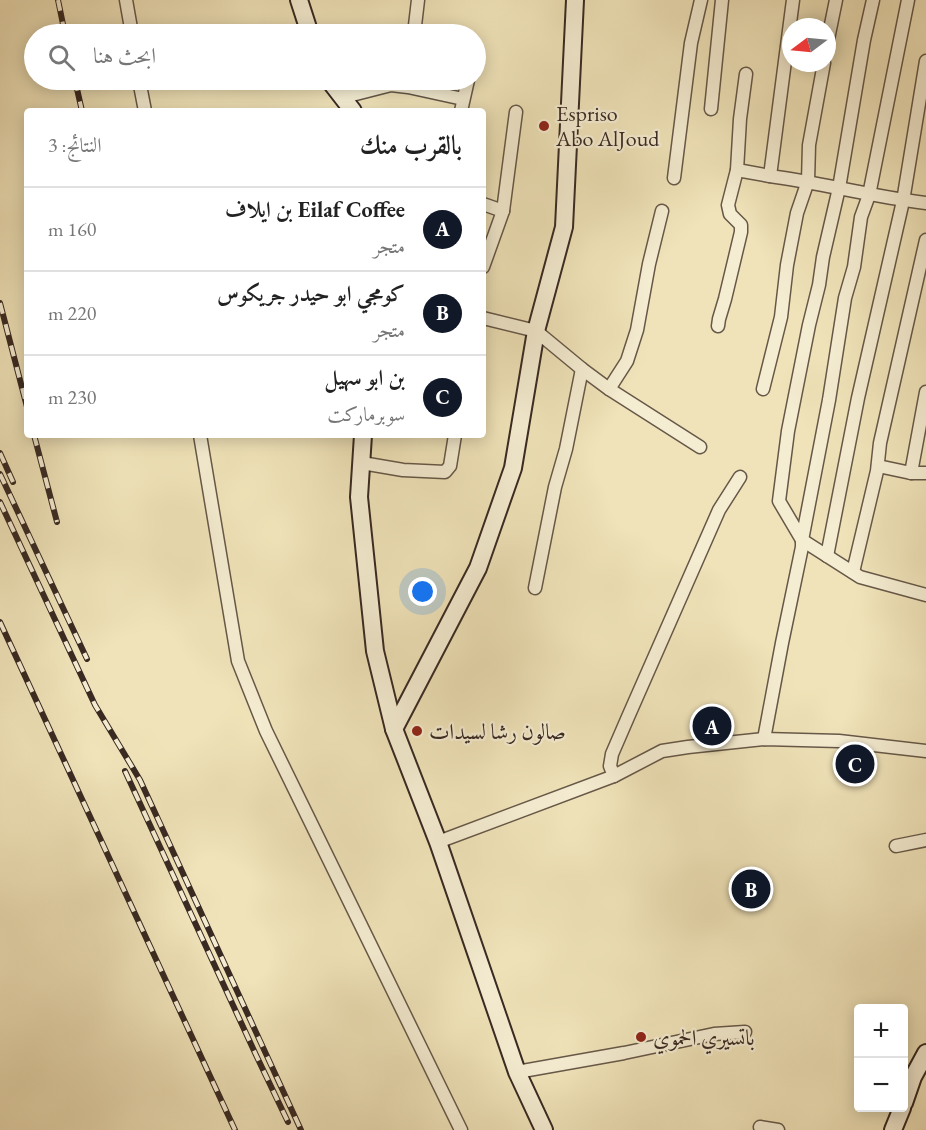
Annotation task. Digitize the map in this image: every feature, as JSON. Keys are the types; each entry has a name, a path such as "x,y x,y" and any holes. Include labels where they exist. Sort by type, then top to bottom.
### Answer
{"street":[{"path":"126,0 130,24"},
{"path":"299,0 307,24"},
{"path":"415,24 418,0"},
{"path":"394,729 478,568 513,468 536,331 564,227 575,0"},
{"path":"674,178 691,44 701,0"},
{"path":"711,109 722,0"},
{"path":"770,176 793,0"},
{"path":"832,18 836,0"},
{"path":"873,0 839,188 790,420 779,501 802,540 827,556 860,577 926,595"},
{"path":"764,739 829,400 845,298 854,267 861,217 869,195 908,0"},
{"path":"827,556 858,398 903,201 926,61"},
{"path":"763,389 781,317 787,265 797,213 808,181 809,145 822,72"},
{"path":"718,326 741,232 741,225 728,210 737,170 746,74"},
{"path":"141,90 144,108"},
{"path":"337,90 348,104 379,90"},
{"path":"426,90 462,105 466,90"},
{"path":"486,259 503,211 516,112"},
{"path":"737,170 808,181 903,201 926,203"},
{"path":"486,205 503,211"},
{"path":"609,388 627,362 637,330 651,254 662,211"},
{"path":"853,572 926,240"},
{"path":"486,319 536,331 582,369 700,447"},
{"path":"535,588 582,369"},
{"path":"911,473 926,392"},
{"path":"201,438 238,661 266,732 461,1130"},
{"path":"363,438 359,497 375,651 394,729 438,842 517,1072 544,1130"},
{"path":"362,463 404,470 445,472 450,466 455,438"},
{"path":"878,466 911,473 926,473"},
{"path":"614,776 610,766 612,754 719,510 740,477"},
{"path":"438,842 614,776 662,751 764,739 839,741 926,751"},
{"path":"896,846 926,840"},
{"path":"517,1072 714,1034 745,1032"},
{"path":"908,1091 926,1053"},
{"path":"893,1130 900,1112"},
{"path":"760,1127 778,1130"}],"railway":[{"path":"58,0 63,24"},
{"path":"77,90 81,108"},
{"path":"0,303 24,395"},
{"path":"35,438 57,522"},
{"path":"0,453 13,482"},
{"path":"0,474 87,659"},
{"path":"0,502 95,705 140,780 301,1130"},
{"path":"0,622 235,1130"},
{"path":"125,771 288,1122"}],"place":[{"name":"Espriso Abo AlJoud","path":"544,126"},
{"name":"Eilaf Coffee بن ايلاف","path":"712,726"},
{"name":"صالون رشا لسيدات","path":"417,731"},
{"name":"بن ابو سهيل","path":"855,764"},
{"name":"كومجي ابو حيدر جريكوس","path":"751,889"},
{"name":"باتسيري الحموي","path":"641,1037"}]}
